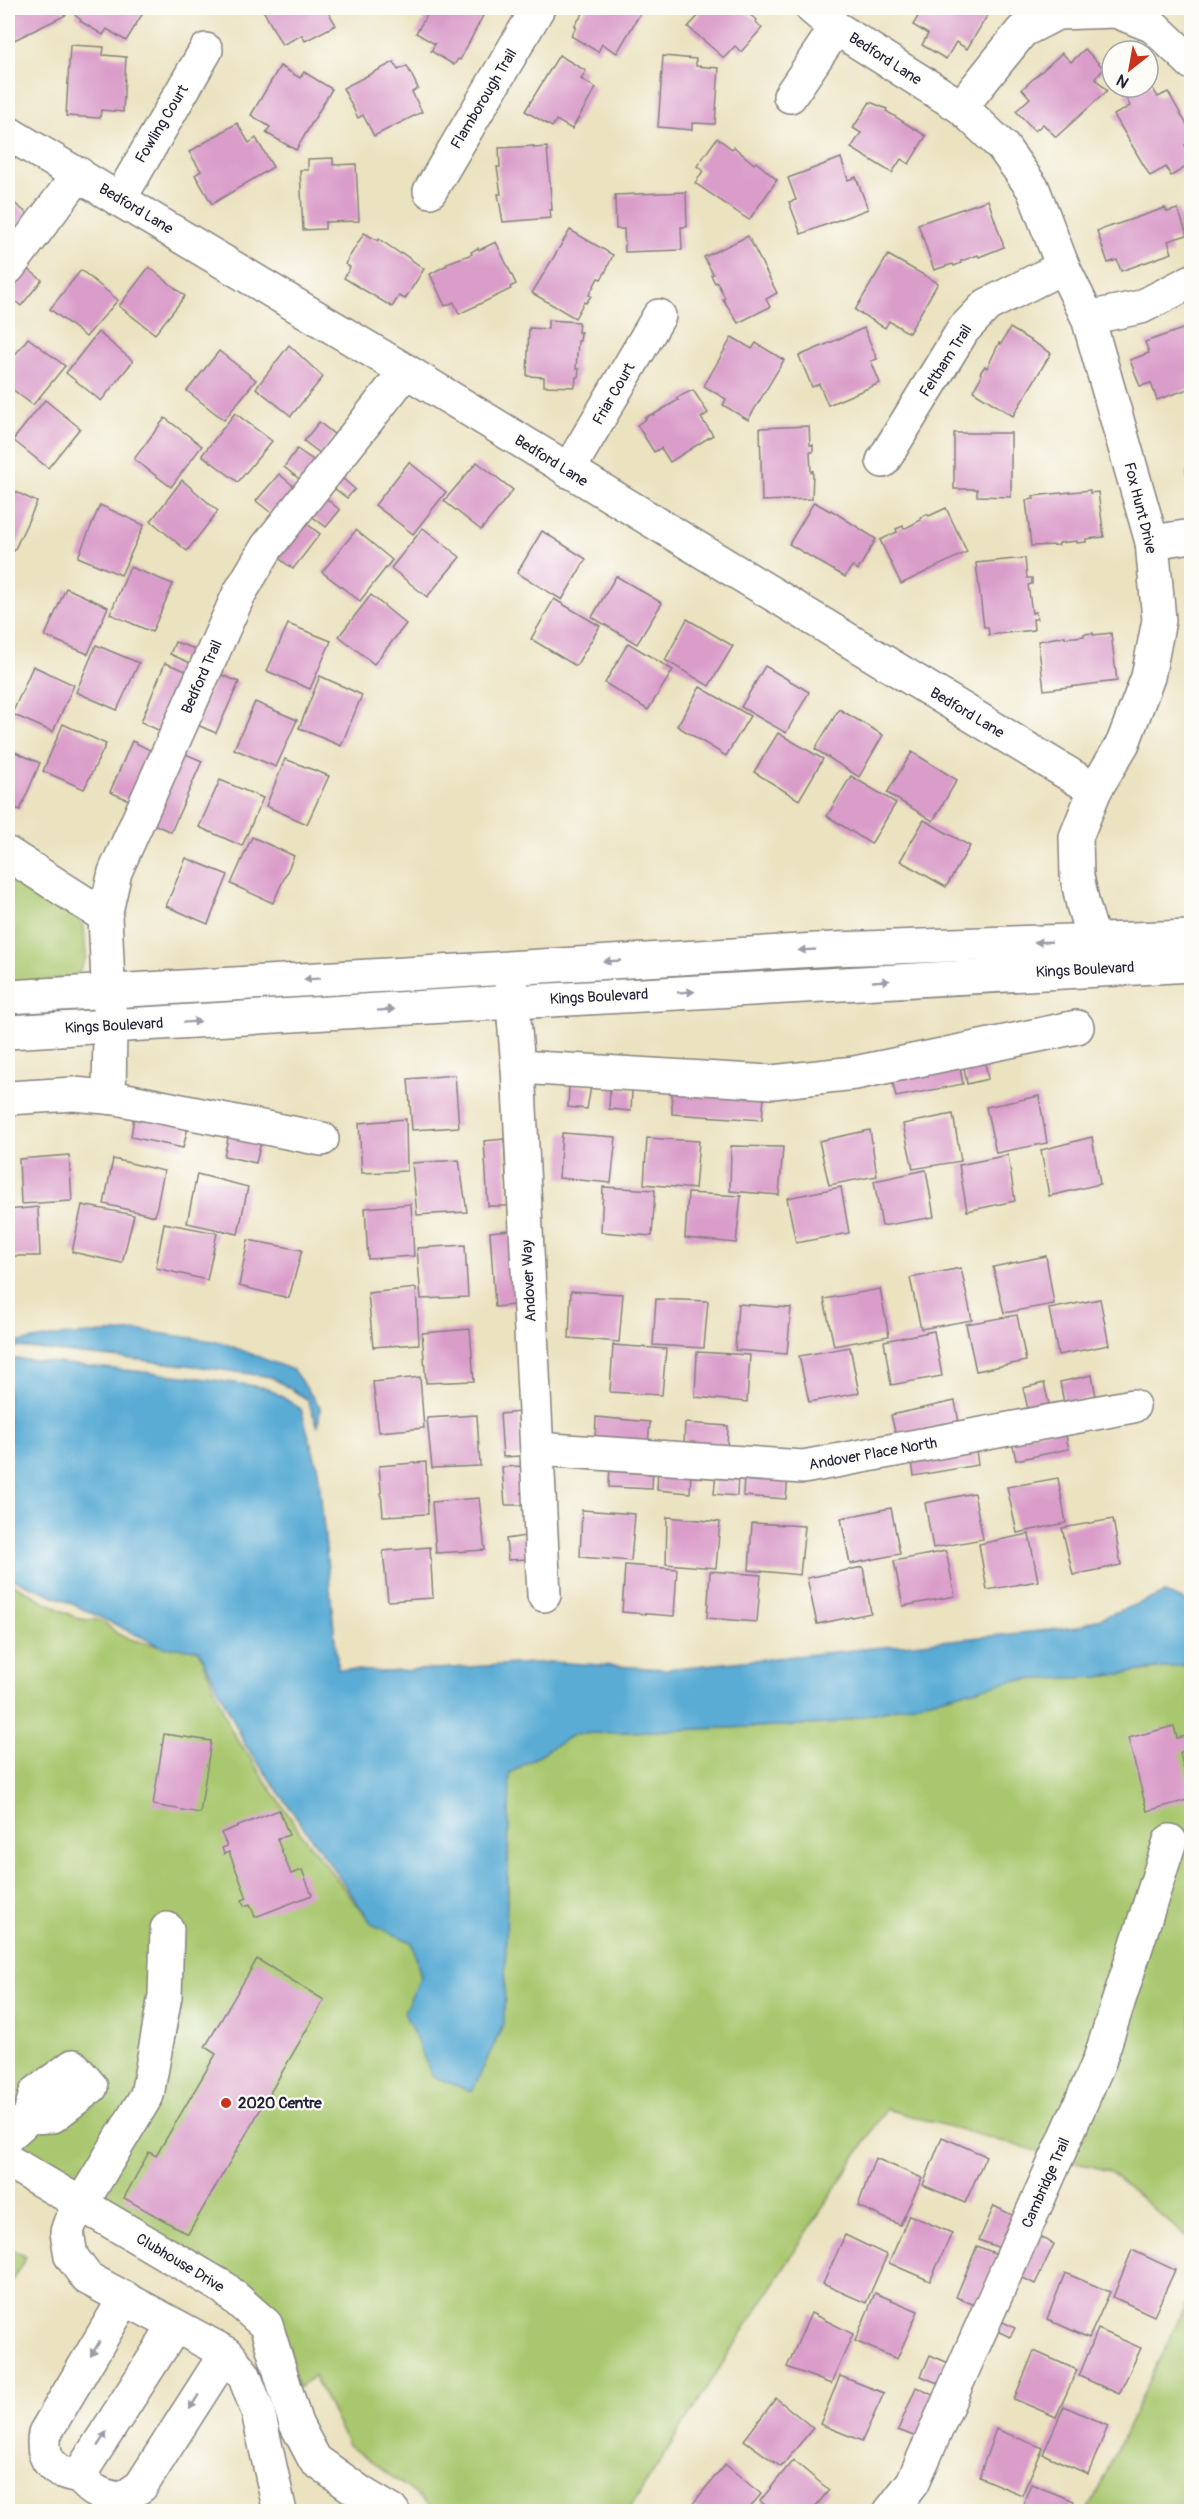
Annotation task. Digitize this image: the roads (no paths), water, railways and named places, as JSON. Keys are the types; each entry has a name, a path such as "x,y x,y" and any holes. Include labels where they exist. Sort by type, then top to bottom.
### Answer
{"street":[{"name":"Flamborough Trail","path":"430,191 538,8"},
{"path":"961,107 1022,31 1058,13 1116,10 1153,26 1191,63"},
{"path":"790,96 824,18"},
{"name":"Bedford Lane","path":"824,18 961,107"},
{"name":"Fowling Court","path":"119,200 206,50"},
{"name":"Fox Hunt Drive","path":"961,107 1003,147 1032,189 1063,267 1088,318 1152,542 1159,620 1148,677 1123,743 1095,790 1076,837 1077,876 1098,955"},
{"name":"Bedford Lane","path":"8,133 406,371 1095,790"},
{"path":"8,268 79,174"},
{"name":"Feltham Trail","path":"883,461 963,330 987,305 1063,267"},
{"path":"1088,318 1141,307 1191,280"},
{"name":"Friar Court","path":"568,471 659,316"},
{"name":"Bedford Trail","path":"109,1097 110,1027 105,916 115,872 239,594 267,547 406,371"},
{"path":"1152,542 1191,536"},
{"path":"8,854 105,916"},
{"name":"Kings Boulevard","path":"1146,954 1191,937"},
{"name":"Kings Boulevard","path":"8,997 834,949 1146,954 1191,965"},
{"name":"Kings Boulevard","path":"8,1032 513,1002 1098,955"},
{"name":"Andover Way","path":"509,967 518,1067 544,1595"},
{"path":"518,1067 772,1082 855,1073 1077,1027"},
{"path":"8,1098 74,1094 109,1097 322,1139"},
{"name":"Andover Place North","path":"537,1449 803,1467 1133,1406"},
{"name":"Cambridge Trail","path":"890,2511 913,2482 1099,2062 1170,1841"},
{"path":"167,1929 165,1996 151,2082 143,2106 70,2223 67,2232 71,2256 87,2278 226,2353 244,2375 258,2412 280,2511"},
{"name":"Clubhouse Drive","path":"8,2161 224,2288 266,2325 296,2424 315,2460 393,2511"},
{"path":"125,2298 45,2433 42,2448 48,2462 64,2472 81,2477 89,2488 107,2498 122,2499 141,2487 226,2353"},
{"path":"81,2477 85,2466 175,2326"}],"water":[{"path":"143,1331 220,1342 293,1370 320,1407 318,1427 307,1399 271,1377 195,1366 8,1346 8,1338 20,1342 57,1336"},
{"path":"8,1358 193,1377 268,1388 301,1409 318,1469 338,1669 385,1672 550,1662 666,1669 1078,1627 1165,1593 1191,1603 1191,1664 1098,1677 1015,1680 828,1724 574,1734 510,1773 504,2023 472,2092 432,2076 404,2012 421,1977 412,1942 373,1925 246,1746 199,1650 162,1647 62,1599 8,1577"}],"place":[{"name":"2020 Centre","path":"226,2103"}]}
